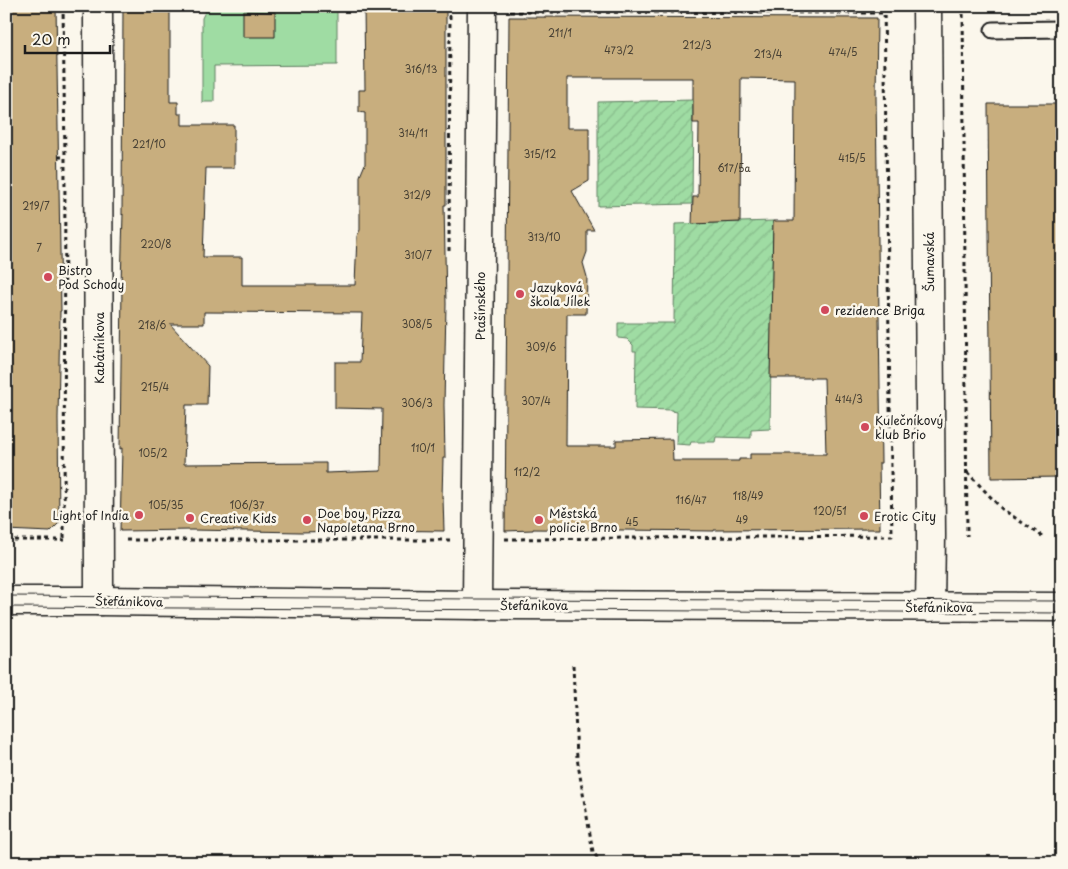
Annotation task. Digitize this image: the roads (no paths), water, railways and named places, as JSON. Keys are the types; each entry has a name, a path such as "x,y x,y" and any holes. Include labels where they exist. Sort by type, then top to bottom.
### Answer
{"street":[{"name":"Kabátníkova","path":"98,6 99,601"},
{"name":"Šumavská","path":"927,6 930,607"},
{"name":"Ptašínského","path":"477,605 493,9"},
{"name":"Štefánikova","path":"6,601 1062,607"}],"lane":[{"path":"993,30 1062,29"}],"tram line":[{"path":"6,596 1062,601"},
{"path":"6,607 1062,613"}],"place":[{"name":"Bistro Pod Schody","path":"48,277"},
{"name":"Jazyková škola Jílek","path":"520,294"},
{"name":"rezidence Briga","path":"825,310"},
{"name":"Kulečníkový klub Brio","path":"865,427"},
{"name":"Light of India","path":"139,515"},
{"name":"Erotic City","path":"864,516"},
{"name":"Creative Kids","path":"190,518"},
{"name":"Doe boy, Pizza Napoletana Brno","path":"307,520"},
{"name":"Městská policie Brno","path":"539,520"}]}
